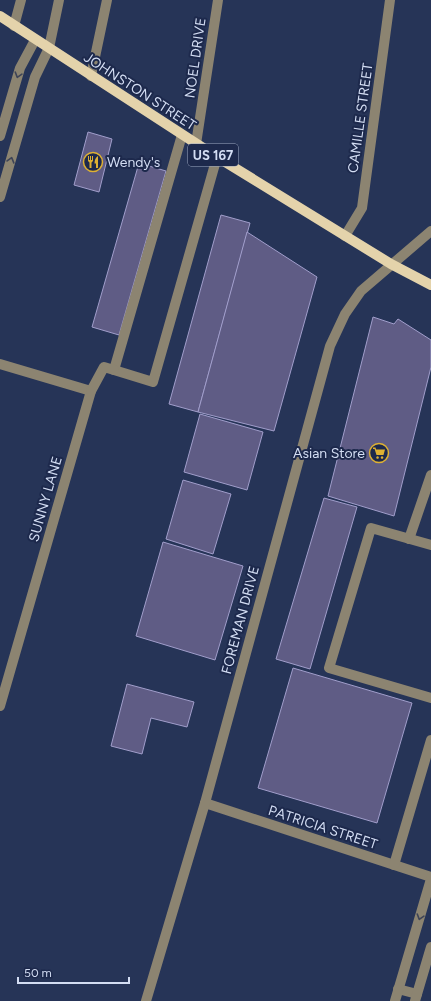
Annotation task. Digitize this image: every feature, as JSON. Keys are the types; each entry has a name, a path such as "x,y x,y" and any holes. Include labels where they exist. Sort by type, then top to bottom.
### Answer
{"main road":[{"name":"JOHNSTON STREET","path":"0,16 196,144 391,264 431,285"}],"street":[{"path":"14,26 21,0"},
{"path":"0,197 35,77 49,48 58,0"},
{"path":"91,76 106,0"},
{"name":"NOEL DRIVE","path":"196,144 218,0"},
{"name":"CAMILLE STREET","path":"345,236 362,208 390,0"},
{"path":"0,136 20,68 35,40"},
{"path":"182,135 114,370 153,382 217,157"},
{"name":"FOREMAN DRIVE","path":"146,1001 205,803 330,346 345,314 361,291 431,231"},
{"path":"0,364 91,391"},
{"name":"SUNNY LANE","path":"0,706 91,391 104,367 114,370"},
{"path":"409,539 431,475"},
{"path":"431,545 371,528 329,668 431,698"},
{"path":"394,865 431,740"},
{"name":"PATRICIA STREET","path":"205,803 431,878"},
{"path":"395,1001 431,878"},
{"path":"398,989 416,998 431,947"}],"building":[{"name":"Wendy's","path":"88,132 112,139 99,192 74,185"},
{"path":"139,163 166,171 119,335 92,327"},
{"path":"221,215 250,223 198,412 169,404"},
{"path":"247,232 317,277 274,431 198,412"},
{"path":"373,317 394,324 398,319 431,340 431,367 394,516 328,496"},
{"path":"200,414 263,432 247,490 184,472"},
{"path":"183,480 231,494 213,554 166,539"},
{"path":"324,498 357,507 310,669 276,659"},
{"path":"163,542 243,566 215,660 136,636"},
{"path":"293,668 412,703 377,823 258,788"},
{"path":"127,684 194,702 187,727 151,718 142,754 111,746"}],"place":[{"name":"Wendy's","path":"93,162"},
{"name":"Asian Store","path":"379,453"}]}
